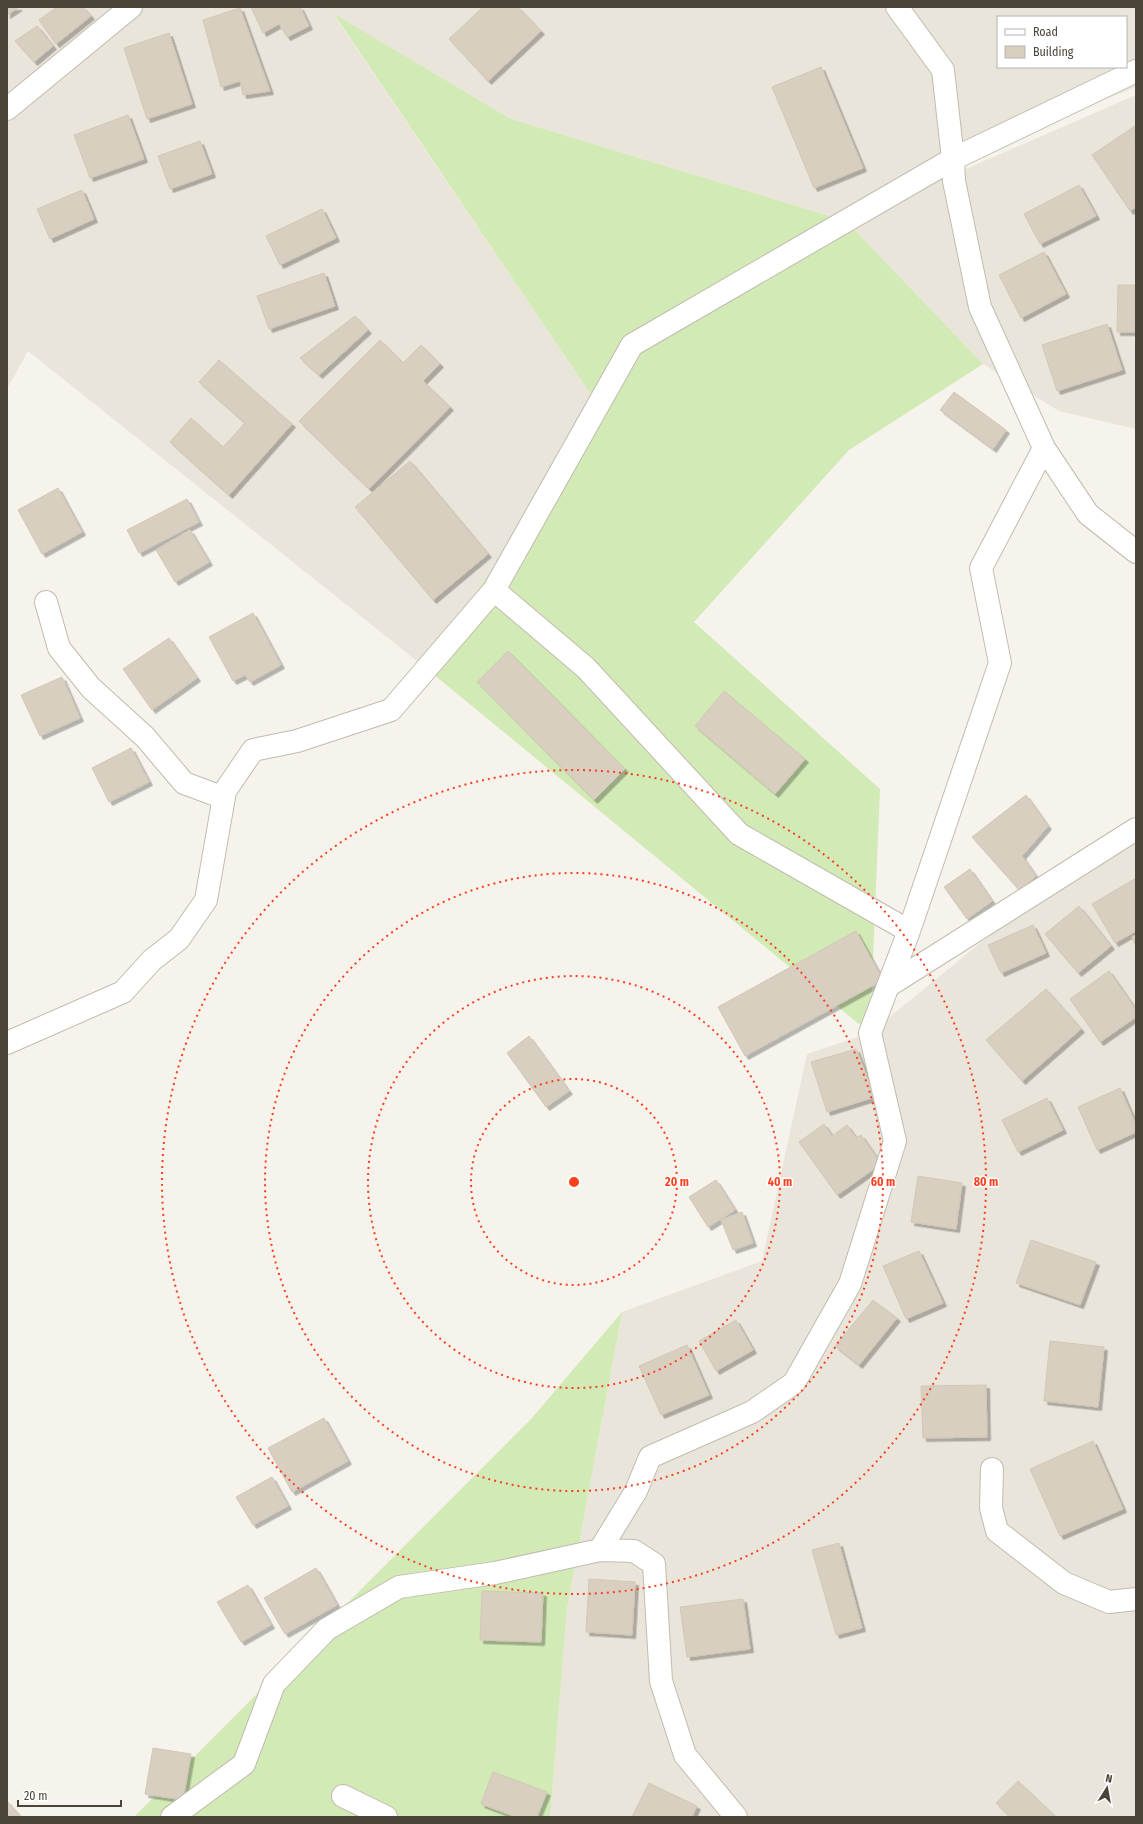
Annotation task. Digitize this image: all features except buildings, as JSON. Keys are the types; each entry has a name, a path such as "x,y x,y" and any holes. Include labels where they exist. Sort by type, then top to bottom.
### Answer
{"street":[{"path":"7,109 130,7"},
{"path":"897,7 943,70 954,181 980,307 1044,448 1088,514 1136,552"},
{"path":"7,1043 123,992 152,960 179,939 206,900 226,791 254,750 297,741 391,710 494,590 632,345 953,159 1136,72"},
{"path":"600,1550 636,1491 650,1457 752,1412 794,1383 850,1284 895,1141 870,1033 909,931 1000,663 981,568 1044,448"},
{"path":"494,590 586,668 739,834 909,931"},
{"path":"46,602 59,648 91,688 145,737 184,783 224,798"},
{"path":"888,986 1136,829"},
{"path":"992,1469 991,1508 997,1531 1064,1583 1109,1602 1136,1599"},
{"path":"172,1817 244,1764 274,1684 327,1629 399,1588 495,1573 600,1550 634,1551 654,1564 661,1681 685,1755 736,1817"},
{"path":"343,1796 386,1817"}],"shaded area":[{"path":"7,7 1136,7 1136,87 953,159 851,219 1136,95 1136,429 1059,411 983,364 846,221 511,119 334,15 598,405 427,669 28,351 7,389"},
{"path":"1136,816 1136,1817 550,1817 567,1610 622,1312 762,1261 807,1054 870,1033"}],"green space":[{"path":"334,14 511,119 846,221 983,364 849,450 694,622 880,789 870,1033 427,669 598,405"},
{"path":"622,1312 567,1609 550,1817 134,1817 532,1418"}]}
